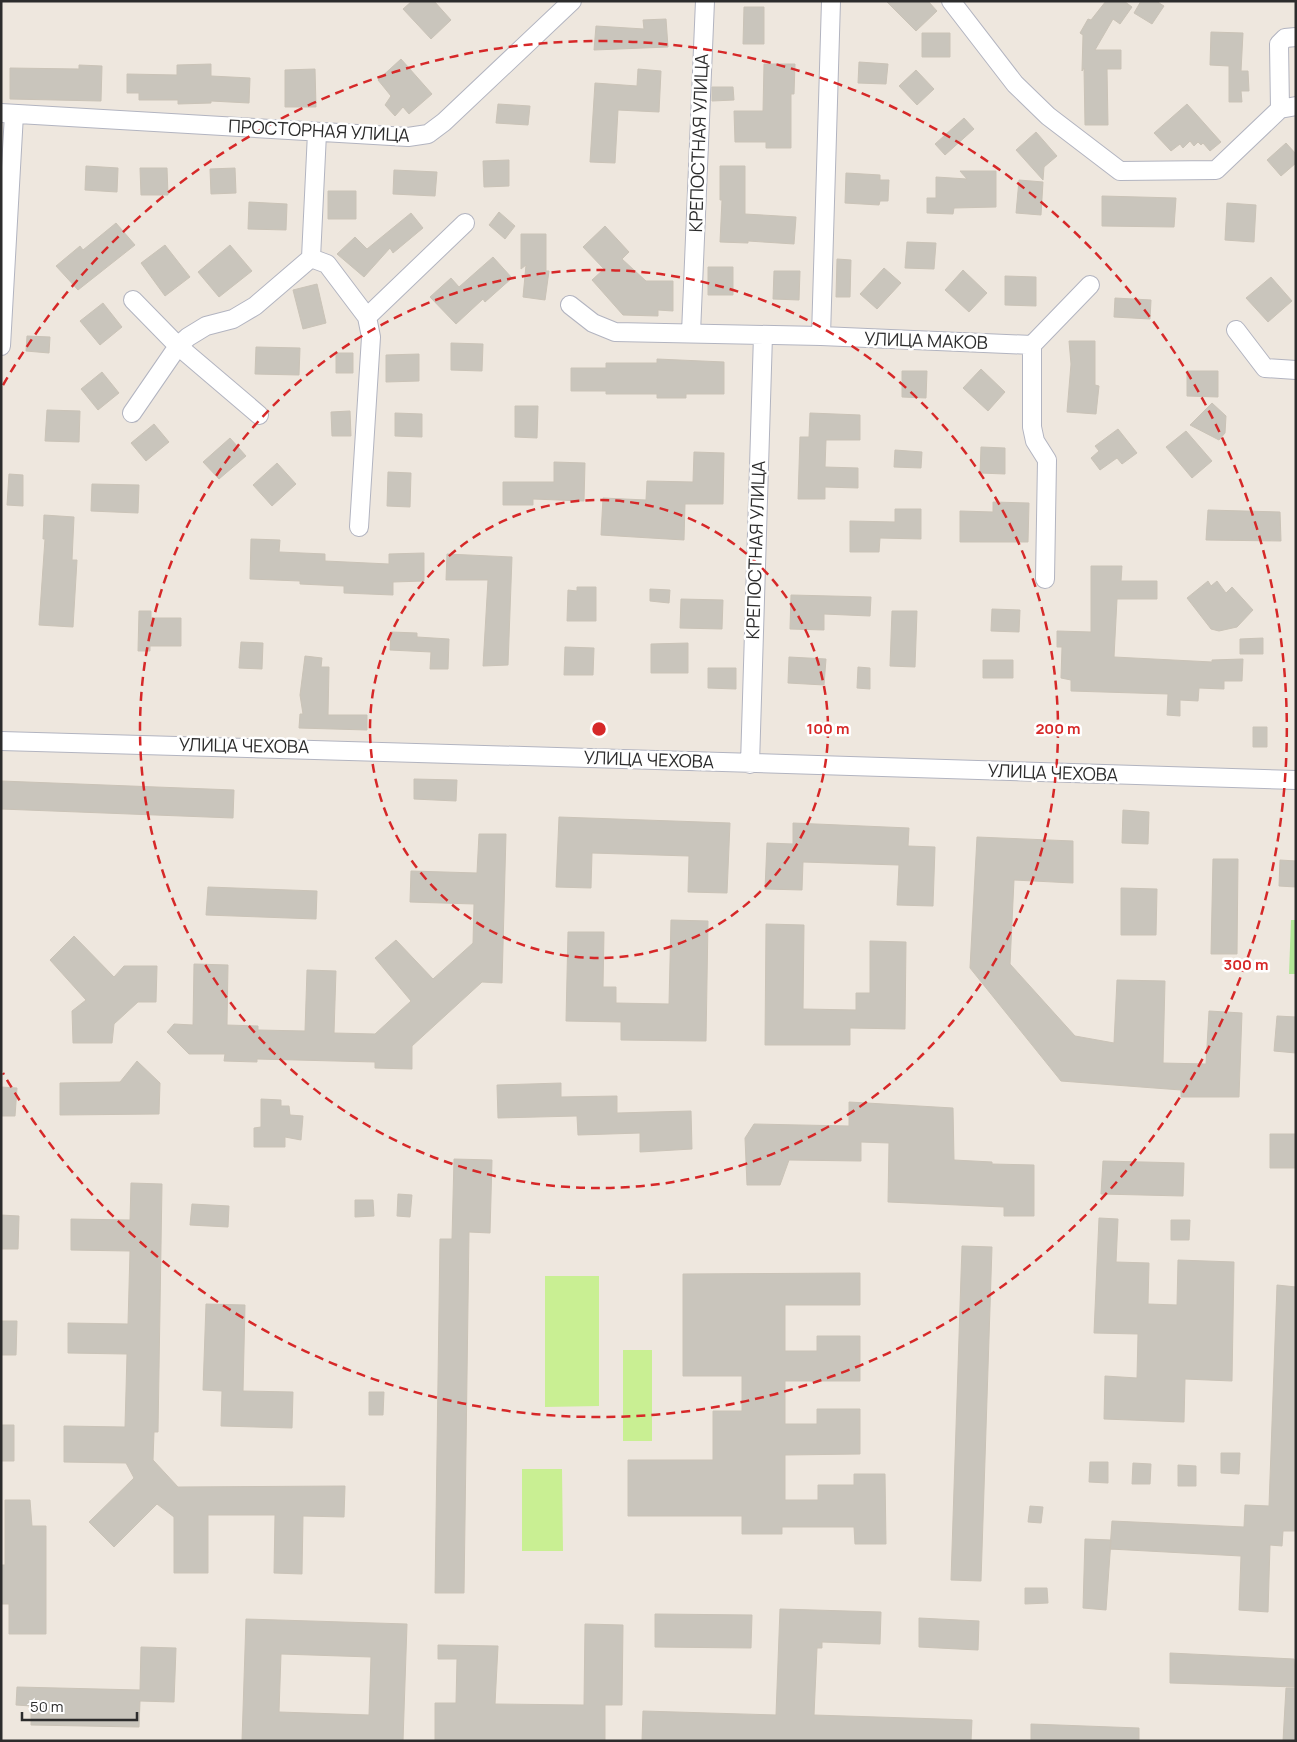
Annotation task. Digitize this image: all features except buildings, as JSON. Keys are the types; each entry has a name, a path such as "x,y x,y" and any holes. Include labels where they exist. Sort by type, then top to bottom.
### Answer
{"street":[{"name":"ПРОСТОРНАЯ УЛИЦА","path":"8,114 317,133 408,137 428,134 444,122 572,1"},
{"name":"КРЕПОСТНАЯ УЛИЦА","path":"691,333 705,1"},
{"path":"570,305 593,324 615,332 821,336 831,1"},
{"path":"951,1 1015,84 1048,116 1120,171 1216,170 1288,107 1279,44 1285,38 1296,37"},
{"path":"1,346 8,114"},
{"path":"132,413 178,346 188,337 206,326 233,319 255,306 312,258 317,133"},
{"path":"367,317 465,222"},
{"path":"312,258 327,264 367,317 371,337 359,527"},
{"path":"1044,579 1047,460 1035,442 1032,427 1032,345 1090,286"},
{"path":"133,300 178,346 259,415"},
{"path":"1236,330 1265,368 1296,370"},
{"name":"КРЕПОСТНАЯ УЛИЦА","path":"750,764 763,335"},
{"name":"УЛИЦА МАКОВ","path":"821,336 1032,345"},
{"name":"УЛИЦА ЧЕХОВА","path":"1,741 384,750 750,764 1296,780"}],"green space":[{"path":"1291,920 1296,920 1296,974 1289,974"},
{"path":"545,1276 599,1276 599,1406 545,1407"},
{"path":"623,1350 652,1350 652,1441 623,1441"},
{"path":"522,1469 562,1469 563,1551 522,1551"}]}
